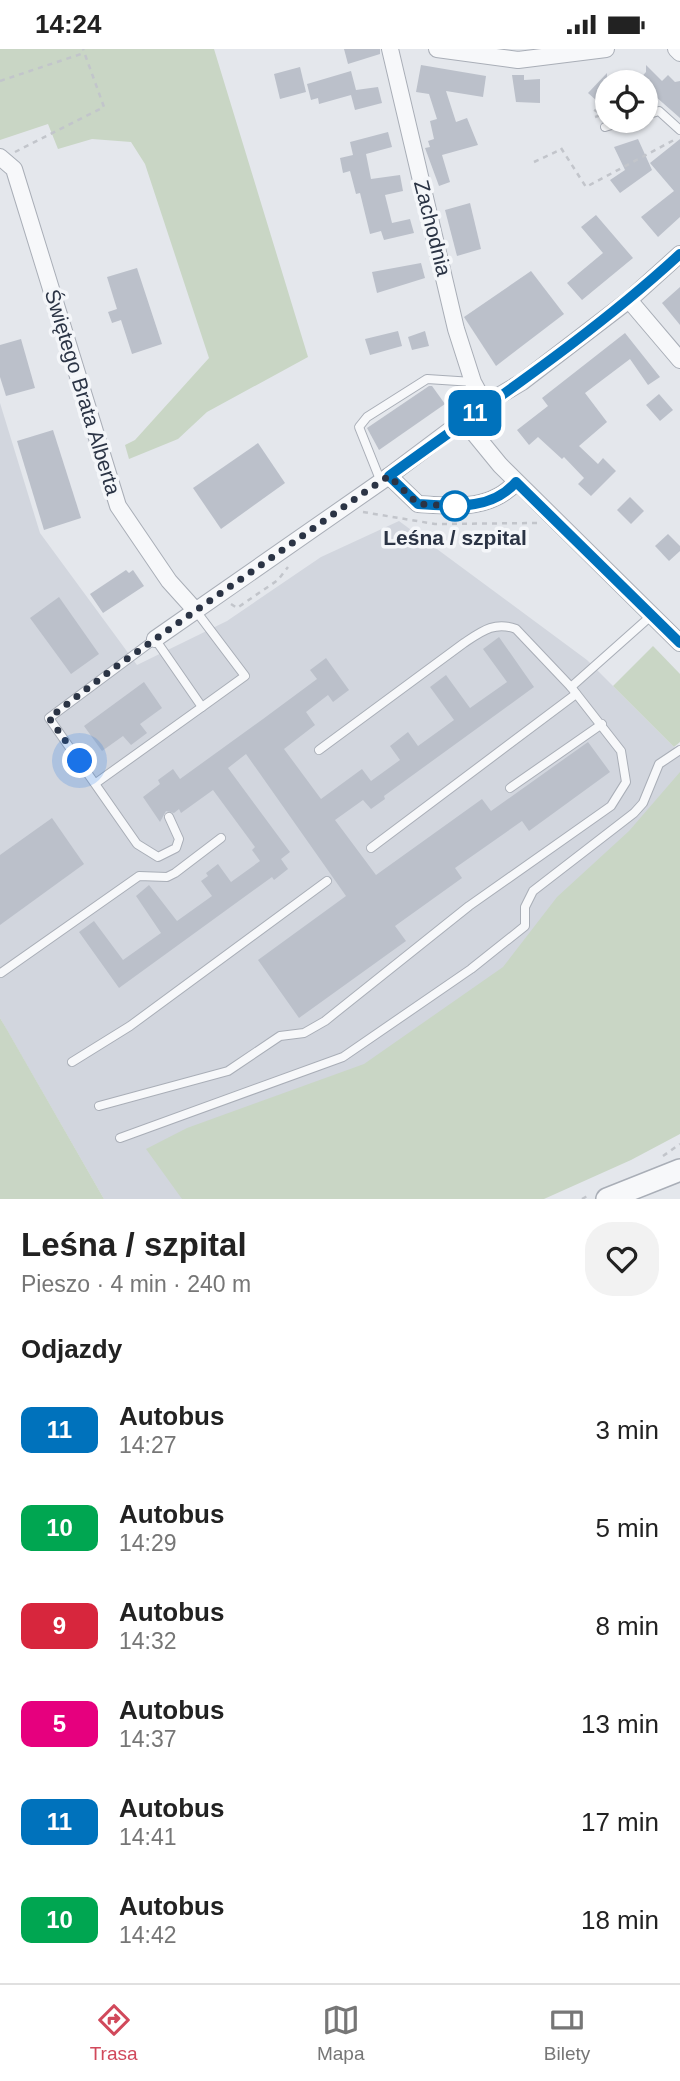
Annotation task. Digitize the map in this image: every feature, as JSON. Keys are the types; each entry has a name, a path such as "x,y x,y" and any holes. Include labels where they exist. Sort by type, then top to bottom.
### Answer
{"street":[{"name":"Zachodnia","path":"390,49 456,329 474,382 485,404"},
{"path":"438,49 505,59 606,49"},
{"path":"676,49 680,53"},
{"name":"Świętego Brata Alberta","path":"1,157 14,169 118,506 170,581 196,611"},
{"path":"155,639 385,479 485,404 522,382 629,300 680,254"},
{"path":"629,300 680,360"},
{"path":"464,421 516,482 680,643"},
{"path":"385,479 418,504 455,506 489,503 508,491 516,482"},
{"path":"659,1176 680,1159"},
{"path":"607,1199 659,1176 680,1170"}],"lane":[{"path":"658,111 680,130"},
{"path":"385,479 359,427 367,417 427,379 474,382"},
{"path":"96,783 245,676 196,611"},
{"path":"371,848 574,691 652,615"},
{"path":"99,1106 228,1071 280,1036 304,1033 325,1021 469,906 611,806 626,782 626,765 621,751 602,725 516,629 499,625 487,628 318,750"},
{"path":"169,817 179,839 176,848 158,857 137,844 49,718 155,639 202,707"},
{"path":"510,788 602,725"},
{"path":"120,1138 344,1056 471,969 525,926 525,907 533,891 634,813 643,803 659,764 680,750"},
{"path":"1,973 139,876 167,877 221,838"},
{"path":"72,1062 130,1026 327,881"}],"path":[{"path":"0,81 83,51 104,107 1,157"},
{"path":"534,162 561,149 586,187 680,136"},
{"path":"363,512 372,505"},
{"path":"222,593 237,608 278,580 294,559"}],"shaded area":[{"path":"0,403 40,533 137,665 227,621 321,557 399,521 587,660 680,753 680,957 362,1199 104,1199 0,1018"}],"green space":[{"path":"0,49 214,49 308,357 207,412 178,439 129,459 125,445 135,440 209,358 145,164 131,142 92,139 58,149 48,124 0,140"},
{"path":"653,646 680,674 680,742 674,747 613,686"},
{"path":"680,772 680,1134 631,1160 544,1199 182,1199 146,1149 187,1128 364,1064 503,967 557,897 629,831"},
{"path":"0,1018 6,1028 104,1199 0,1199"}],"building":[{"path":"344,49 380,49 380,54 348,64"},
{"path":"421,65 486,76 483,97 446,91 456,122 467,118 478,145 442,155 450,182 439,186 425,148 430,147 428,141 434,139 430,121 437,119 429,94 416,92"},
{"path":"300,67 306,92 280,99 274,74"},
{"path":"351,71 356,90 378,87 382,103 355,110 351,95 319,104 318,98 311,100 307,84"},
{"path":"512,75 524,75 524,80 540,79 540,103 516,102"},
{"path":"668,75 675,82 680,81 680,118 658,99 658,77 662,81"},
{"path":"595,86 595,99 588,93"},
{"path":"388,132 392,147 366,154 371,179 400,175 403,191 385,195 392,223 410,219 414,233 384,240 381,231 370,234 360,193 356,194 350,171 343,173 340,158 353,155 350,142"},
{"path":"638,139 652,170 620,193 610,180 625,170 614,147"},
{"path":"680,139 680,217 658,237 641,217 674,191 650,163"},
{"path":"470,203 481,249 457,256 445,210"},
{"path":"596,215 633,258 582,300 567,283 603,253 581,227"},
{"path":"421,263 425,278 377,293 372,272"},
{"path":"137,268 162,344 132,354 121,320 112,323 108,312 117,309 107,277"},
{"path":"531,271 564,314 496,366 464,317"},
{"path":"680,287 680,325 662,303"},
{"path":"398,331 402,346 370,355 365,339"},
{"path":"425,331 429,346 412,350 408,337"},
{"path":"625,333 660,377 648,385 630,359 585,393 607,422 579,446 598,464 603,458 616,471 591,496 578,484 584,478 564,457 562,459 538,437 529,445 517,430 548,406 542,398"},
{"path":"21,339 35,388 6,396 0,377 0,345"},
{"path":"432,386 445,404 379,450 367,428"},
{"path":"659,394 673,410 660,421 646,405"},
{"path":"53,430 81,518 44,530 17,441"},
{"path":"258,443 285,483 221,529 193,488"},
{"path":"630,497 644,511 631,524 617,510"},
{"path":"668,534 680,546 680,551 669,561 655,546"},
{"path":"126,570 129,573 133,570 144,586 103,613 90,594"},
{"path":"59,597 99,654 71,674 30,618"},
{"path":"499,637 534,687 384,796 385,799 371,809 363,800 335,820 376,875 482,799 491,811 588,742 610,772 529,831 522,821 455,868 462,878 395,926 406,941 299,1018 258,960 346,896 246,754 228,768 290,852 281,859 288,869 274,880 272,877 119,988 79,932 94,921 123,960 161,933 136,896 149,885 177,921 212,896 201,881 208,876 206,873 218,864 231,882 260,861 252,850 255,847 213,790 181,813 179,809 174,813 166,811 160,822 143,797 160,784 158,780 173,769 180,779 263,719 317,679 310,670 326,658 349,690 333,702 328,695 306,712 315,725 284,749 321,799 362,769 371,781 400,760 390,746 408,732 418,746 454,720 430,687 446,675 470,708 507,682 483,649"},
{"path":"144,682 162,708 140,724 147,733 131,745 123,736 102,751 84,726"},
{"path":"52,818 84,864 0,925 0,855"}],"bus line":[{"name":"11","path":"680,254 629,300 522,382 485,404 389,476 418,504 455,506 489,503 508,491 516,482 680,643"}],"place":[{"name":"Leśna / szpital","path":"455,506"}],"route":[{"path":"80,761 49,718 114,668 365,492 389,476 418,504 455,506"}]}
